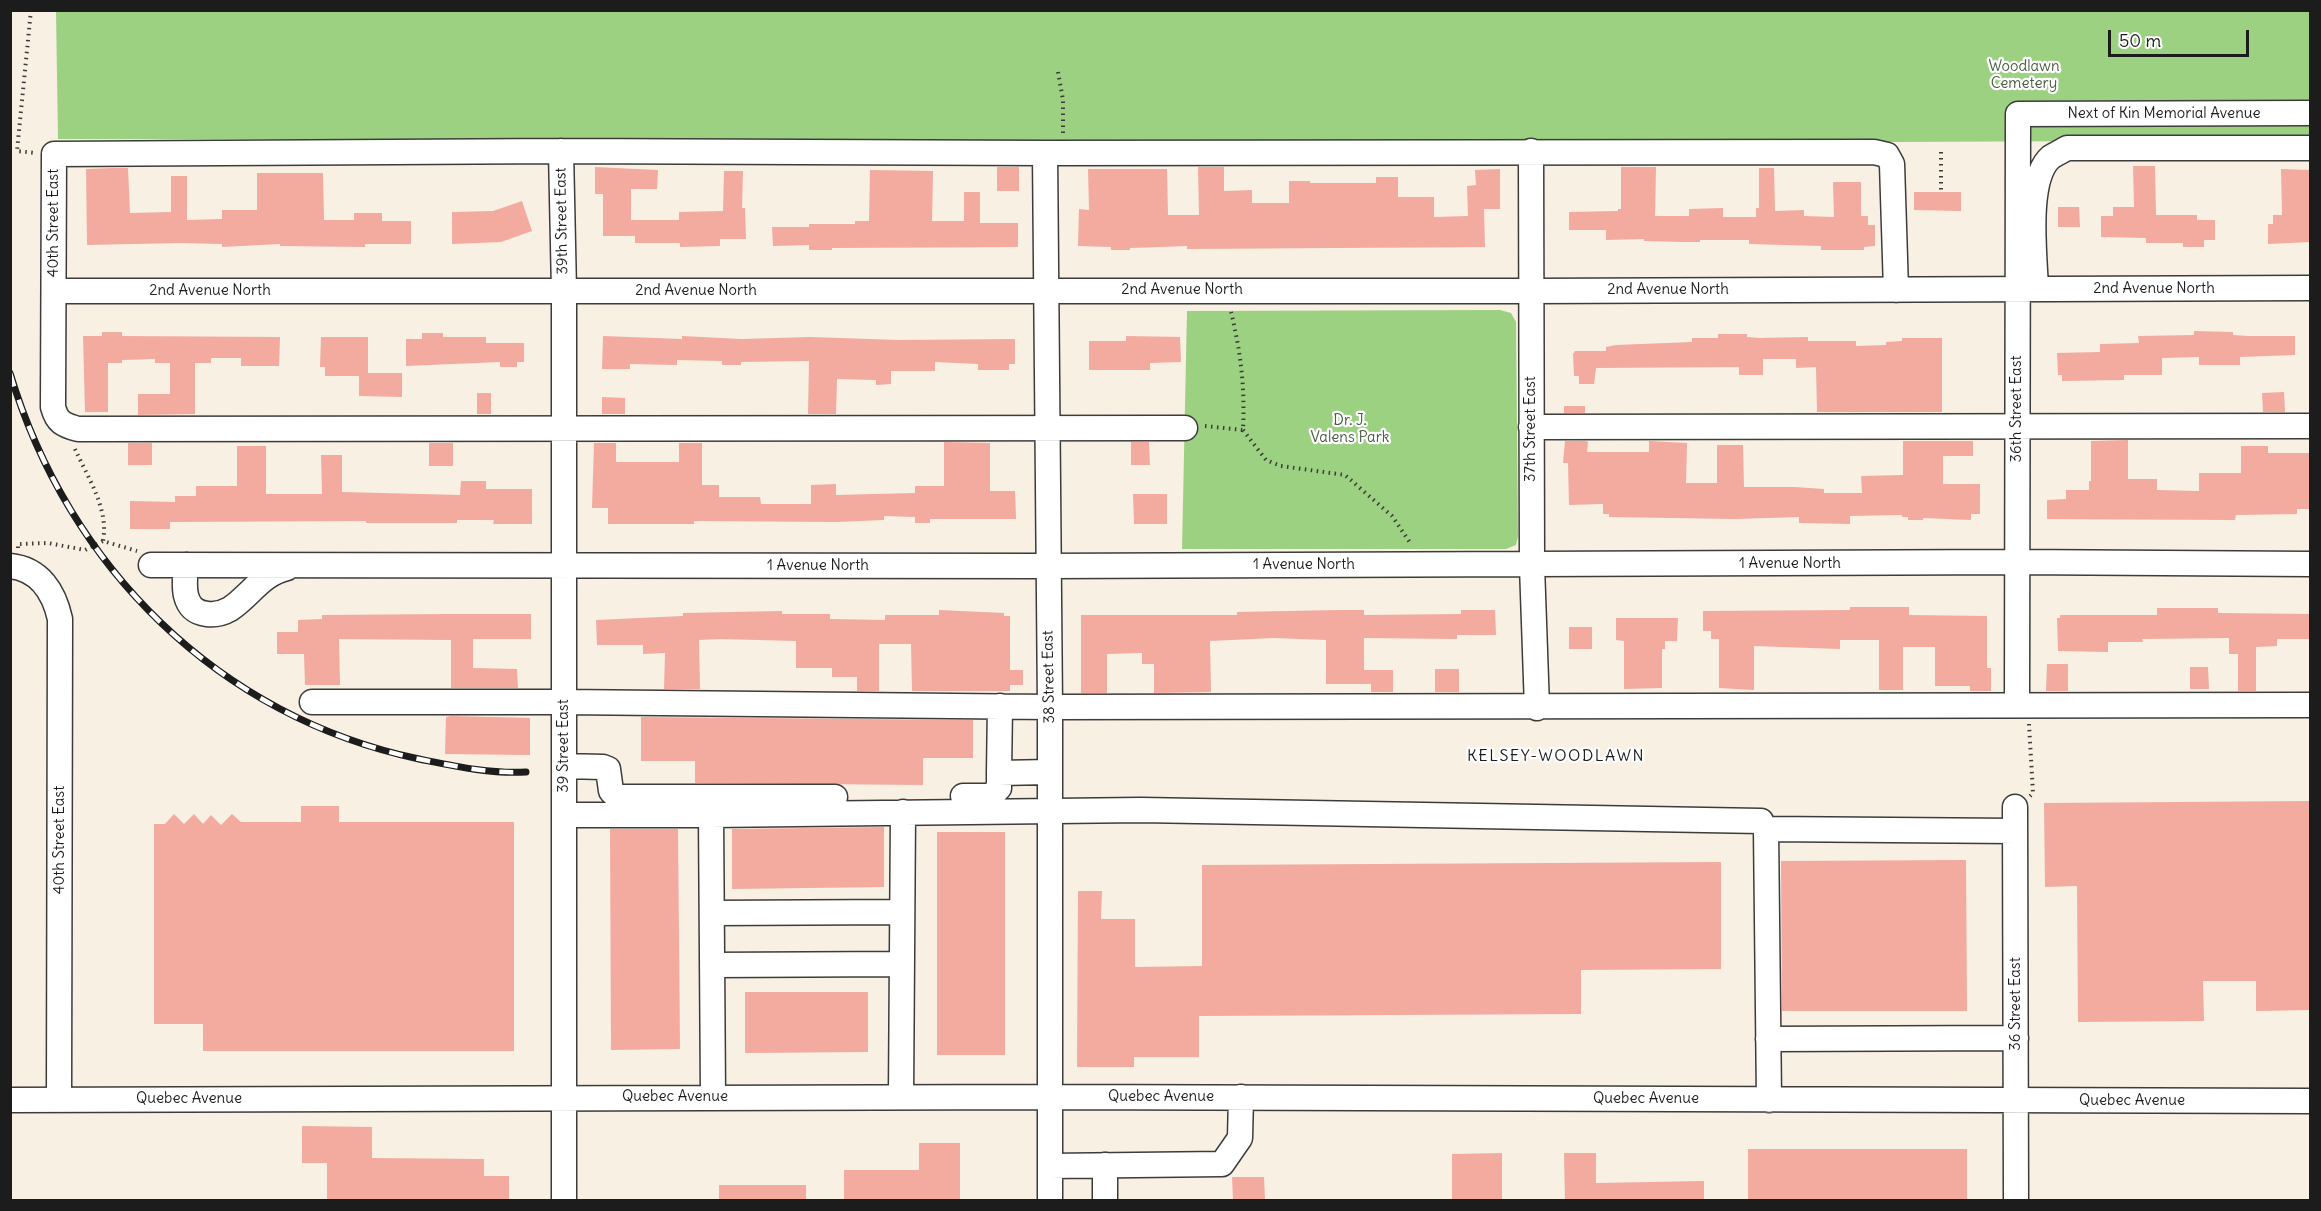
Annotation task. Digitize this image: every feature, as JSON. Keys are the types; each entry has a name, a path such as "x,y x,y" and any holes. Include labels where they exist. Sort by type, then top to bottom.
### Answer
{"street":[{"name":"Next of Kin Memorial Avenue","path":"2018,114 2310,113"},
{"name":"36th Street East","path":"2017,705 2016,426 2027,289 2018,114"},
{"path":"2027,289 2036,182 2050,158 2067,148 2310,148"},
{"path":"54,154 561,151 1874,152 1887,155 1892,164 1896,290"},
{"name":"39th Street East","path":"561,151 564,291"},
{"name":"37th Street East","path":"1531,151 1532,566 1537,708"},
{"name":"38 Street East","path":"1050,1200 1050,707 1046,290 1054,153"},
{"name":"40th Street East","path":"54,154 53,407 56,417 63,425 70,427"},
{"name":"2nd Avenue North","path":"54,291 1530,291 2310,288"},
{"name":"39 Street East","path":"564,291 564,1200"},
{"path":"1531,427 2310,426"},
{"path":"70,427 78,429 1185,428"},
{"name":"1 Avenue North","path":"151,565 1532,566 2016,562 2310,564"},
{"name":"1 Avenue North","path":"186,565 184,591 188,602 195,610 205,614 216,614 228,610 265,576 277,570 298,566"},
{"name":"40th Street East","path":"12,566 32,572 46,584 56,600 60,619 59,1100"},
{"path":"312,702 1537,708 2310,705"},
{"path":"564,766 603,766 608,769 610,791 617,797 991,796 999,788 1000,706"},
{"path":"999,773 1049,772"},
{"path":"564,815 1049,810 1761,821"},
{"path":"901,1097 903,812"},
{"path":"711,815 713,1097"},
{"path":"1769,1100 1766,829 2015,819"},
{"name":"36 Street East","path":"2015,819 2016,1200"},
{"path":"712,913 902,912"},
{"path":"712,964 902,964"},
{"path":"1768,1039 2016,1038"},
{"path":"1050,1166 1222,1164 1240,1138 1241,1097"},
{"name":"Quebec Avenue","path":"10,1100 1241,1097 2310,1101"},
{"path":"1105,1200 1106,1165"}],"path":[{"path":"31,10 17,151 54,154"},
{"path":"1054,153 1063,100 1058,72"},
{"path":"1941,152 1941,192"},
{"path":"1229,307 1239,348 1245,395 1243,430 1266,460 1281,466 1345,475 1392,516 1416,551"},
{"path":"1185,428 1199,425 1243,430"},
{"path":"70,427 72,445 96,495 106,527 103,541"},
{"path":"12,566 18,544 48,543 85,550 103,541 135,549 151,565"},
{"path":"2015,819 2033,793 2028,715 2017,705"}],"green space":[{"name":"Woodlawn Cemetery","path":"56,11 2310,11 2310,140 1900,142 58,139"},
{"name":"Dr. J. Valens Park","path":"1500,310 1511,313 1516,322 1518,536 1516,545 1506,549 1182,549 1187,311"}],"building":[{"path":"2133,166 2155,166 2156,215 2197,215 2197,220 2215,220 2215,240 2204,240 2204,247 2183,247 2183,243 2146,243 2146,238 2101,237 2101,216 2113,216 2113,207 2134,207"},
{"path":"595,167 658,170 657,189 631,189 631,220 679,220 679,212 723,211 724,171 743,171 742,208 745,208 746,239 720,239 720,246 680,247 680,243 635,243 635,236 603,236 603,194 595,194"},
{"path":"997,167 1019,167 1019,191 997,191"},
{"path":"1198,167 1224,167 1224,191 1252,190 1252,203 1289,203 1289,181 1376,183 1376,177 1398,177 1398,197 1434,197 1434,217 1468,216 1467,186 1476,185 1475,170 1500,169 1500,209 1484,209 1485,247 1187,249 1187,246 1111,250 1111,247 1078,246 1079,209 1089,210 1088,169 1167,169 1168,215 1199,215"},
{"path":"1621,167 1656,167 1655,216 1689,216 1689,209 1723,208 1723,217 1756,217 1756,208 1759,208 1759,168 1774,168 1775,211 1804,210 1804,216 1834,217 1833,182 1861,182 1861,216 1868,216 1868,225 1875,225 1875,246 1864,247 1864,250 1821,250 1821,246 1749,244 1749,240 1684,242 1644,241 1644,239 1606,240 1606,230 1569,230 1569,212 1618,211 1621,209"},
{"path":"128,168 130,213 171,212 171,176 187,176 187,220 222,219 222,210 257,210 257,173 323,173 324,220 354,220 354,213 382,213 382,221 411,221 411,244 365,244 365,247 280,246 280,244 222,247 222,244 181,243 87,245 86,169"},
{"path":"2281,169 2310,170 2310,242 2268,244 2268,224 2273,224 2273,215 2282,215"},
{"path":"870,170 933,171 932,221 964,221 964,192 980,192 980,223 1018,223 1018,247 809,250 809,245 773,246 772,227 809,227 809,224 855,224 855,221 869,221"},
{"path":"1914,192 1961,192 1961,211 1914,210"},
{"path":"522,201 532,231 501,242 452,244 452,212 493,211"},
{"path":"2058,207 2079,207 2080,227 2058,227"},
{"path":"2194,331 2233,332 2233,335 2248,336 2295,336 2295,355 2240,357 2240,365 2199,365 2199,357 2162,358 2162,375 2124,375 2124,380 2062,381 2062,375 2058,375 2057,353 2100,352 2100,344 2139,343 2138,336 2194,335"},
{"path":"102,332 122,332 122,336 280,337 279,366 241,366 241,358 211,358 211,363 195,363 195,414 138,415 138,394 170,394 170,363 155,363 155,359 122,360 122,363 108,363 108,412 85,412 83,336 102,336"},
{"path":"422,333 443,333 443,337 486,337 486,343 524,343 524,362 517,362 517,367 500,367 500,362 406,366 406,339 422,339"},
{"path":"1718,334 1747,334 1747,337 1760,338 1808,337 1808,341 1856,341 1856,346 1886,345 1886,342 1902,341 1902,338 1942,338 1942,412 1817,412 1816,367 1796,368 1796,359 1763,359 1763,375 1739,375 1739,367 1596,368 1594,384 1579,384 1579,376 1574,376 1573,354 1575,351 1606,351 1606,347 1616,345 1692,342 1692,338 1718,338"},
{"path":"603,336 682,339 682,336 741,339 810,337 900,340 1015,339 1015,364 1009,364 1009,370 978,370 978,364 935,362 935,371 891,371 891,384 876,385 876,380 837,379 836,414 808,414 809,361 741,362 741,365 722,365 722,361 677,360 677,365 630,364 630,369 602,369"},
{"path":"1126,336 1180,337 1181,362 1150,363 1150,370 1089,370 1089,341 1126,341"},
{"path":"321,337 368,337 368,373 402,373 402,397 359,396 359,376 325,376 325,367 320,367"},
{"path":"2284,392 2285,412 2263,412 2262,393"},
{"path":"477,393 491,393 491,414 477,414"},
{"path":"602,397 625,398 625,414 602,414"},
{"path":"1564,406 1585,406 1585,413 1564,413"},
{"path":"2128,440 2128,479 2157,479 2157,490 2199,491 2199,473 2241,473 2241,446 2268,446 2268,453 2310,453 2310,509 2297,509 2297,514 2236,515 2235,520 2047,519 2047,500 2066,499 2066,490 2089,490 2091,441"},
{"path":"1565,441 1588,442 1587,452 1649,452 1649,441 1687,443 1686,483 1717,483 1717,445 1743,445 1744,487 1795,487 1824,489 1824,493 1862,493 1861,476 1903,475 1903,441 1973,441 1973,456 1943,456 1943,484 1980,484 1980,514 1971,514 1971,520 1923,518 1923,520 1908,520 1908,517 1902,517 1902,515 1850,516 1850,524 1799,523 1799,517 1735,519 1609,517 1609,514 1603,514 1603,504 1569,505 1568,463 1563,463"},
{"path":"944,442 990,443 990,491 1015,491 1016,519 930,519 930,523 915,523 915,517 884,516 884,520 836,522 694,521 694,524 608,524 608,508 592,508 594,443 616,443 616,462 679,462 679,443 702,443 702,485 719,485 719,497 760,497 761,504 811,504 811,485 836,484 836,495 915,493 915,486 944,486"},
{"path":"1131,442 1149,442 1150,465 1131,465"},
{"path":"128,443 152,443 152,465 128,465"},
{"path":"429,443 453,443 453,466 429,466"},
{"path":"237,446 266,446 266,494 322,494 321,455 342,455 342,492 460,495 461,481 486,481 486,489 532,489 532,524 493,524 494,520 457,520 457,523 170,522 170,529 130,529 130,501 175,502 175,496 196,496 196,486 237,486"},
{"path":"1133,494 1167,494 1167,524 1134,524"},
{"path":"1850,607 1909,607 1909,615 1987,616 1987,668 1991,668 1991,691 1970,691 1970,686 1935,686 1935,647 1903,647 1903,690 1879,690 1879,640 1840,640 1840,649 1754,646 1754,690 1719,688 1719,639 1711,639 1711,631 1703,631 1703,611 1850,610"},
{"path":"2157,608 2218,608 2218,613 2310,614 2310,639 2277,639 2277,646 2256,647 2256,691 2238,691 2238,654 2229,654 2229,638 2142,639 2143,642 2108,642 2108,652 2058,651 2057,618 2060,618 2060,615 2157,615"},
{"path":"939,610 1004,613 1004,616 1010,616 1010,670 1023,670 1023,685 1010,685 1010,691 912,691 911,644 879,644 879,691 857,691 857,677 832,677 832,668 796,668 796,641 720,639 699,640 700,689 664,689 665,653 643,654 643,645 597,645 596,620 683,616 683,613 782,611 782,614 830,614 830,619 885,620 885,615 939,615"},
{"path":"1364,610 1364,615 1461,614 1461,610 1495,610 1496,635 1457,635 1457,639 1364,638 1364,670 1393,670 1393,692 1371,692 1371,684 1326,684 1326,640 1274,638 1210,641 1211,692 1154,693 1154,664 1142,664 1142,653 1107,654 1107,693 1081,693 1081,615 1237,615 1237,612"},
{"path":"531,614 531,639 473,639 473,668 517,669 518,688 451,688 451,640 339,639 340,685 305,685 304,654 277,654 277,632 298,632 298,620 322,619 322,615"},
{"path":"1616,618 1678,618 1677,641 1665,641 1665,649 1662,649 1662,688 1624,689 1624,641 1616,640"},
{"path":"1569,627 1592,627 1592,649 1569,649"},
{"path":"2047,664 2068,664 2068,691 2046,691"},
{"path":"2190,667 2208,667 2209,689 2190,689"},
{"path":"1435,669 1459,669 1459,692 1435,692"},
{"path":"446,717 530,718 530,755 445,754"},
{"path":"641,717 973,720 973,758 923,758 923,785 695,783 695,761 641,761"},
{"path":"2310,801 2310,1010 2256,1011 2256,981 2203,981 2204,1021 2078,1022 2077,886 2045,887 2044,803"},
{"path":"301,806 339,806 339,822 514,822 514,1051 203,1051 203,1024 154,1024 154,824 165,824 174,814 184,824 194,814 203,824 211,815 221,825 232,814 241,822 301,822"},
{"path":"884,827 884,887 732,889 732,829"},
{"path":"610,829 678,829 680,1049 611,1050"},
{"path":"937,832 1005,832 1005,1055 937,1055"},
{"path":"1966,860 1967,1011 1782,1011 1781,861"},
{"path":"1721,862 1721,969 1581,970 1581,1014 1199,1016 1199,1057 1134,1057 1134,1067 1077,1067 1078,891 1102,891 1101,919 1135,919 1135,967 1202,966 1202,865"},
{"path":"745,992 868,992 868,1052 745,1053"},
{"path":"302,1126 372,1127 372,1158 484,1159 484,1176 509,1176 509,1200 327,1200 327,1163 302,1163"},
{"path":"919,1143 960,1143 960,1200 844,1200 844,1170 919,1170"},
{"path":"1748,1149 1967,1149 1967,1200 1748,1200"},
{"path":"1502,1153 1502,1200 1452,1200 1452,1154"},
{"path":"1564,1153 1596,1153 1596,1183 1704,1181 1704,1200 1565,1200"},
{"path":"1232,1177 1264,1177 1265,1200 1233,1200"},
{"path":"719,1185 806,1185 806,1200 719,1200"}],"railway":[{"path":"10,373 36,444 70,509 112,569 161,623 217,670 279,708 346,738 445,764 486,771 526,772"}],"district":[{"name":"KELSEY-WOODLAWN","path":"1556,756"}]}
